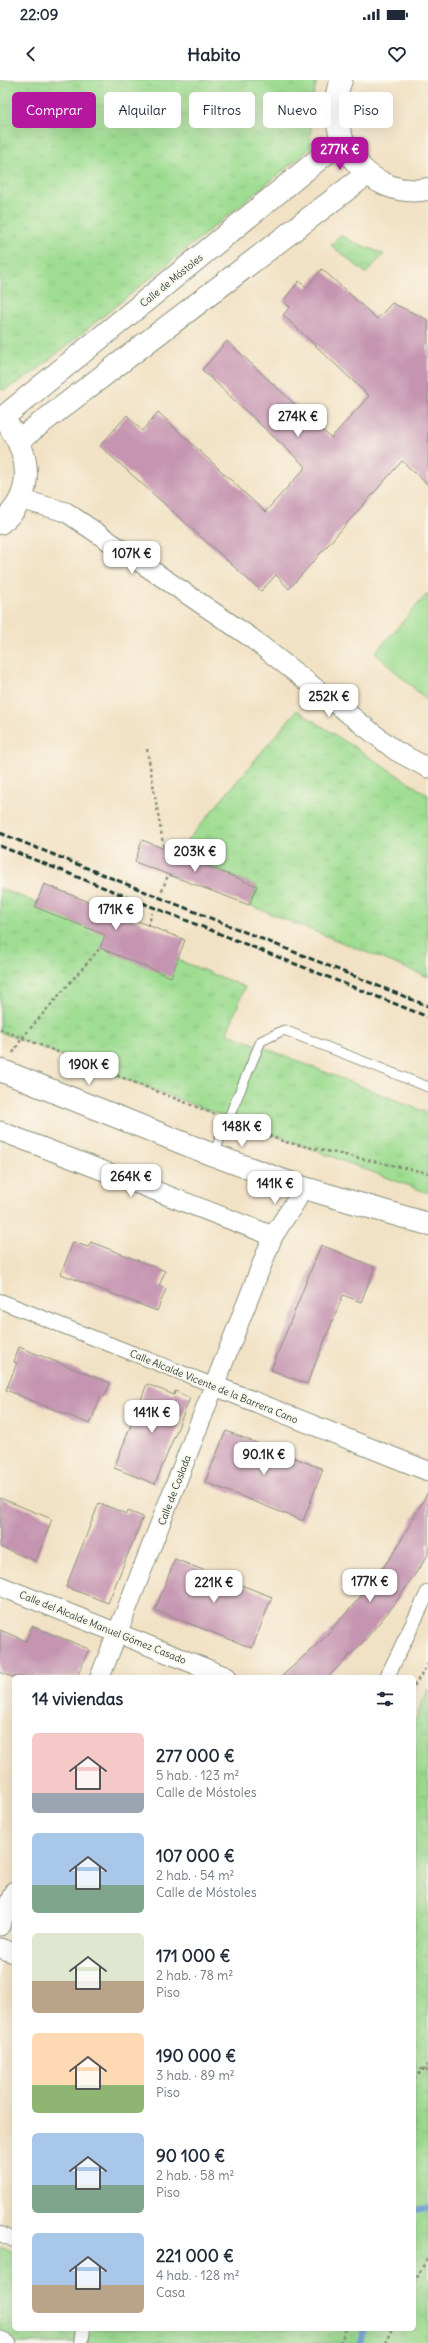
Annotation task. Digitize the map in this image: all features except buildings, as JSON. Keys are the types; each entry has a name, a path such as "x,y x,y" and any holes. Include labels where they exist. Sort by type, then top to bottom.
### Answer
{"main road":[{"path":"341,80 336,92 335,117 341,141 352,159 367,174 384,184 403,189 426,191"},
{"name":"Calle de Móstoles","path":"0,419 341,141"},
{"path":"19,440 367,174"},
{"path":"0,419 19,440 26,459 26,479 20,499 8,517 0,523"},
{"path":"0,1070 213,1155 301,1187 428,1224"}],"street":[{"path":"20,499 66,512 250,637 396,751 428,768"},
{"path":"0,1131 273,1236"},
{"name":"Calle de Coslada","path":"101,1675 273,1236 296,1201 301,1187"},
{"name":"Calle Alcalde Vicente de la Barrera Cano","path":"0,1301 428,1471"},
{"name":"Calle del Alcalde Manuel Gómez Casado","path":"0,1586 222,1675"},
{"path":"388,1675 428,1592"},
{"path":"0,1926 12,1896"},
{"path":"0,1948 12,1952"},
{"path":"0,2234 12,2239"},
{"path":"81,2343 83,2331"},
{"path":"0,2339 9,2343"}],"lane":[{"path":"213,1155 261,1041 284,1030 428,1087"}],"path":[{"path":"147,749 164,849"},
{"path":"162,891 168,875"},
{"path":"148,926 152,913"},
{"path":"0,1029 22,1038 100,948"},
{"path":"416,1683 428,1664"},
{"path":"416,2077 428,2065"},
{"path":"416,2068 424,2068 428,2070"},
{"path":"416,2279 428,2257"},
{"path":"340,2343 345,2331"},
{"path":"385,2343 391,2331"}],"green space":[{"path":"0,80 317,80 314,92 263,92 263,128 311,128 310,149 34,372 5,390 0,389"},
{"path":"340,235 353,242 384,254 366,273 331,245"},
{"path":"428,593 428,701 375,653"},
{"path":"297,710 428,795 428,977 249,905 257,886 176,854"},
{"path":"0,888 245,987 227,1033 428,1113 428,1193 0,1032"},
{"path":"428,1689 428,2343 0,2343 0,2247 12,2251 12,2331 416,2331 416,1718"}],"waterway":[{"path":"416,2210 428,2208"},
{"path":"360,2343 363,2331"}],"railway":[{"path":"0,833 428,1006"},
{"path":"0,846 428,1017"}]}
